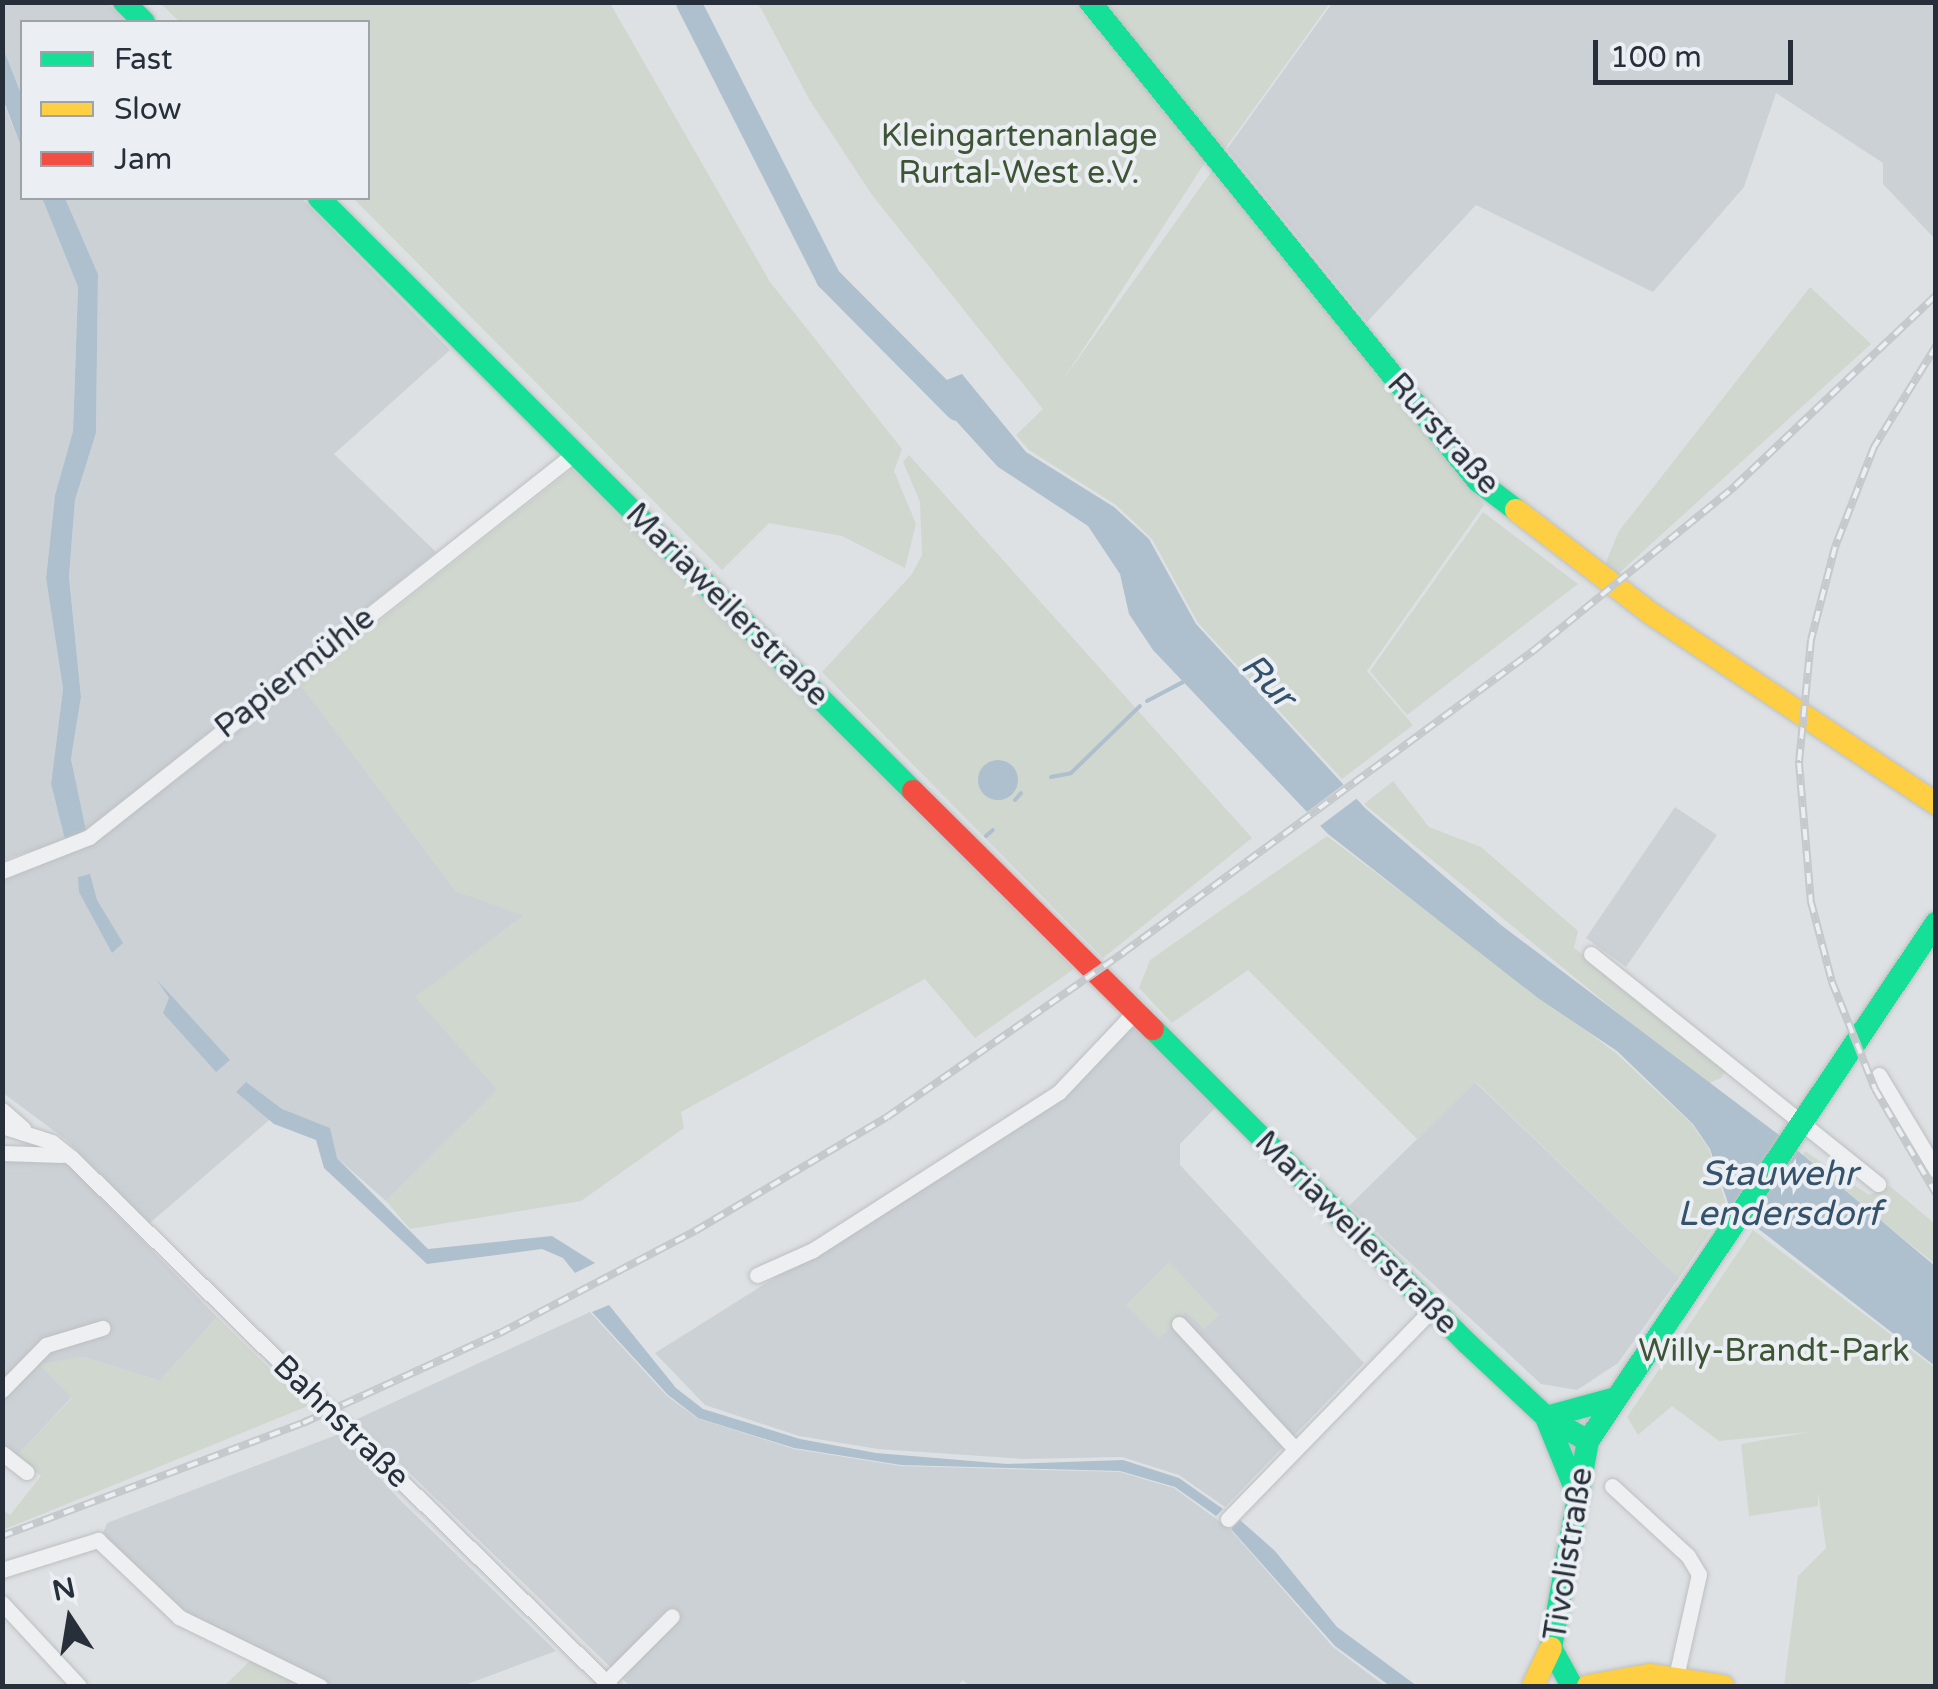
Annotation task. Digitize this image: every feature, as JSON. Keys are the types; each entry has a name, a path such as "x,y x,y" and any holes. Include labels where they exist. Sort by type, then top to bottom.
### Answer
{"main road":[{"path":"124,2 142,20"},
{"name":"Rurstraße","path":"1090,2 1478,481 1656,617 1933,798"},
{"name":"Mariaweilerstraße","path":"321,200 1432,1309 1546,1417 1588,1441"},
{"name":"Tivolistraße","path":"1572,1686 1550,1648 1588,1441 1936,924"},
{"path":"1576,1492 1546,1417 1616,1398"},
{"path":"1533,1686 1550,1648"},
{"path":"1588,1686 1676,1677 1723,1686"}],"street":[{"name":"Papiermühle","path":"2,871 89,837 575,453"},
{"path":"1590,954 1878,1184"},
{"path":"757,1275 813,1250 1059,1092 1136,1012"},
{"path":"1879,1074 1936,1170"},
{"name":"Bahnstraße","path":"2,1110 72,1158 608,1684"},
{"name":"Bahnstraße","path":"2,1126 31,1133"},
{"name":"Bahnstraße","path":"2,1141 72,1158"},
{"name":"Bahnstraße","path":"2,1154 46,1150"},
{"path":"1228,1519 1432,1309"},
{"path":"1179,1324 1295,1449"},
{"path":"2,1390 46,1346 102,1328"},
{"path":"2,1454 26,1472"},
{"path":"1612,1486 1688,1556 1698,1574 1676,1677"},
{"path":"2,1570 98,1540 178,1617 320,1686"},
{"path":"2,1603 79,1686"},
{"path":"608,1684 672,1616"}],"shaded area":[{"path":"1333,2 1935,3 1935,239 1883,184 1883,163 1776,93 1744,187 1653,292 1476,205 1367,322 1227,149"},
{"path":"2,3 107,3 125,20 20,20 20,91 3,48"},
{"path":"2,99 20,144 20,200 43,200 78,287 73,431 55,495 46,578 63,689 51,784 65,840 3,860"},
{"path":"66,200 303,200 450,350 334,454 436,552 86,830 71,759 81,697 69,577 75,500 96,433 98,274"},
{"path":"300,684 456,891 525,915 416,997 498,1090 386,1201 282,1109 150,1223 65,1139 3,1093 2,881 92,844"},
{"path":"1675,807 1717,835 1626,967 1586,938"},
{"path":"1136,1023 1216,1107 1180,1144 1180,1165 1364,1363 1225,1507 1179,1475 1122,1457 1024,1459 878,1449 799,1436 705,1405 655,1353 1058,1100"},
{"path":"1475,1082 1679,1278 1618,1363 1577,1390 1541,1384 1349,1206"},
{"path":"9,1159 67,1163 217,1317 160,1381 83,1357 40,1365 72,1397 15,1458 3,1447 3,1162"},
{"path":"590,1312 667,1396 697,1418 794,1449 901,1466 1120,1472 1174,1488 1230,1529 1333,1647 1385,1686 969,1686 963,1680 957,1686 630,1686 355,1420"},
{"path":"339,1434 401,1501 556,1651 462,1686 330,1686 186,1615 102,1536 107,1523"}],"green space":[{"path":"160,3 610,3 770,282 902,449 894,471 916,524 905,568 842,536 769,523 722,570 355,200 370,200 370,20 178,20"},
{"name":"Kleingartenanlage Rurtal-West e.V.","path":"758,3 1075,3 1206,161 1063,380 1214,168 1484,505 1367,671 1413,725 1342,779 1198,623 1152,539 1116,505 1029,450 1016,435 1043,409 872,195 809,99"},
{"path":"1104,3 1330,3 1224,150"},
{"path":"1810,287 1871,344 1617,575 1605,564 1619,531"},
{"path":"909,455 1252,838 1103,958 822,672 912,574 922,555 920,502 903,462"},
{"path":"572,469 1074,969 975,1038 925,979 681,1112 684,1128 581,1201 410,1229 386,1201 498,1090 415,997 524,916 456,891 300,684"},
{"path":"1483,512 1578,584 1407,715 1370,671"},
{"path":"1393,781 1429,827 1481,847 1578,931 1574,948 1730,1064 1721,1078 1709,1083 1669,1055 1364,804"},
{"path":"1327,836 1616,1053 1692,1124 1709,1149 1727,1207 1679,1278 1476,1082 1417,1139 1248,970 1172,1023 1139,988 1150,960"},
{"path":"1805,1151 1869,1195 1890,1186 1935,1224 1935,1264 1801,1157"},
{"name":"Willy-Brandt-Park","path":"1753,1230 1935,1368 1935,1686 1784,1686 1798,1576 1826,1548 1818,1492 1818,1506 1749,1516 1741,1444 1809,1432 1719,1441 1672,1406 1638,1435 1627,1417"},
{"path":"1169,1262 1219,1315 1204,1329 1186,1312 1159,1339 1126,1305"},
{"path":"217,1317 308,1406 3,1530 2,1510 10,1515 41,1476 15,1458 72,1398 39,1364 83,1357 160,1381"},
{"path":"252,1659 295,1680 287,1686 224,1686"}],"water":[{"path":"3,48 20,91 20,144 3,99"},
{"path":"43,200 66,200 98,274 96,433 75,500 69,577 81,697 71,759 86,830 65,840 51,784 63,689 46,578 55,495 73,431 78,287"},
{"name":"Stauwehr Lendersdorf","path":"962,374 1026,452 1114,507 1149,539 1196,624 1365,808 1501,925 1779,1135 1935,1266 1935,1366 1729,1206 1710,1149 1693,1124 1617,1051 1538,998 1328,834 1153,650 1129,614 1120,574 1088,526 998,467 926,388"},
{"path":"998,760 1012,766 1018,780 1012,794 998,800 984,794 978,780 984,766"},
{"path":"90,874 97,900 123,943 112,953 79,892 78,877"},
{"path":"157,980 230,1060 216,1072 163,1013 169,998"},
{"path":"246,1082 282,1109 330,1128 337,1158 428,1249 552,1236 595,1263 575,1273 563,1258 542,1249 427,1264 324,1168 316,1140 274,1124 236,1092"},
{"path":"609,1305 676,1388 703,1409 800,1439 876,1453 1007,1464 1123,1460 1179,1478 1223,1509 1216,1516 1175,1487 1120,1471 901,1465 794,1448 698,1418 668,1395 592,1312"},
{"path":"1240,1520 1275,1551 1337,1627 1417,1686 1390,1686 1335,1646 1231,1529"}],"pier":[{"path":"1347,782 1360,796 1316,829 1303,815"}],"waterway":[{"name":"Rur","path":"688,2 828,278 957,408"},
{"path":"1147,701 1183,682"},
{"path":"1051,777 1071,773 1140,706"},
{"path":"1015,800 1021,793"},
{"path":"986,836 993,830"}],"railway":[{"path":"2,1536 303,1423 500,1333 695,1231 887,1117 1124,952 1533,651 1735,486 1936,295"},
{"path":"1936,346 1874,447 1835,547 1811,640 1799,763 1811,902 1832,982 1875,1089 1936,1194"}],"traffic: fast":[{"path":"124,2 142,20"},
{"path":"1090,2 1478,481 1516,510"},
{"path":"321,200 913,791"},
{"path":"1572,1686 1551,1648 1588,1441 1936,923"},
{"path":"1153,1029 1467,1343 1546,1417 1588,1441"},
{"path":"1546,1417 1616,1398"},
{"path":"1547,1420 1576,1491"}],"traffic: slow":[{"path":"1516,510 1650,613 1936,804"},
{"path":"1533,1686 1551,1648"},
{"path":"1588,1686 1650,1675 1723,1686"}],"traffic: jam":[{"path":"913,791 1153,1029"}]}
